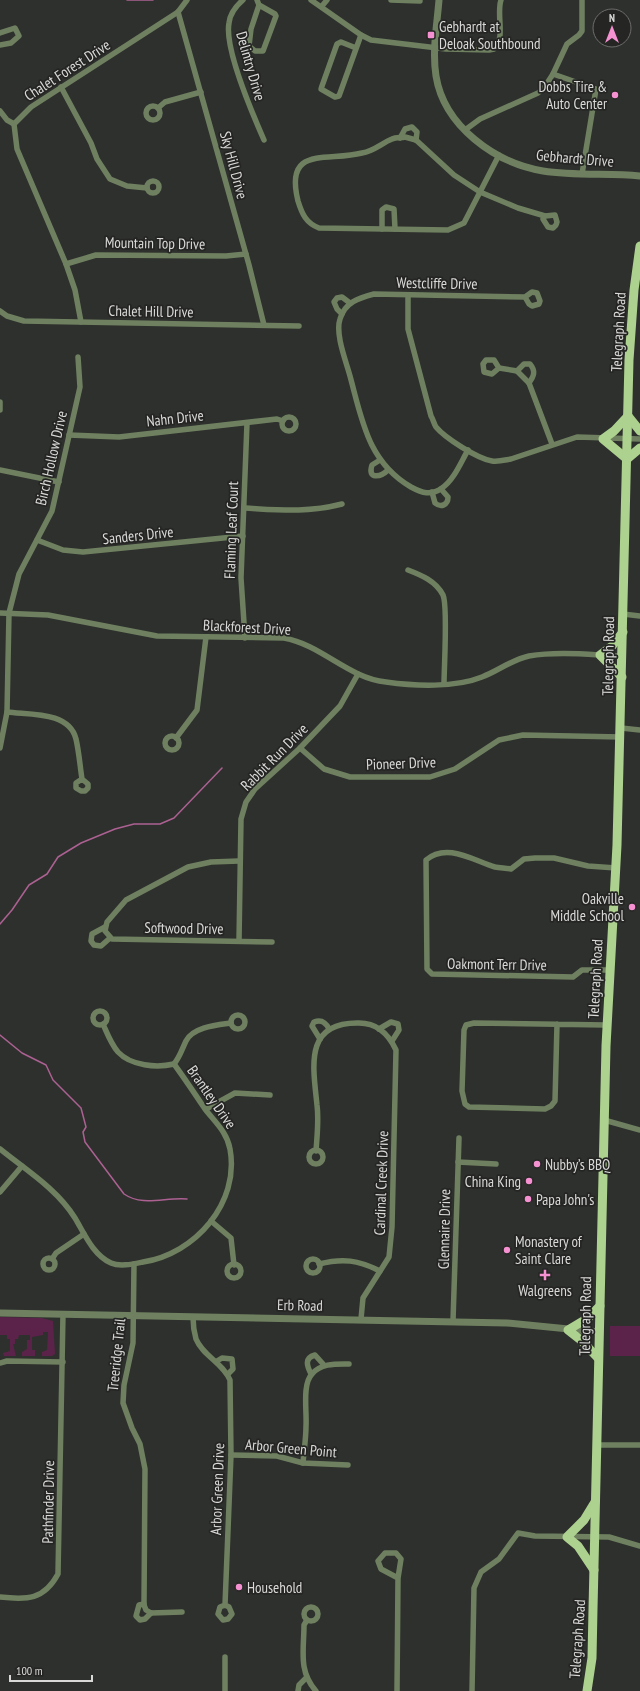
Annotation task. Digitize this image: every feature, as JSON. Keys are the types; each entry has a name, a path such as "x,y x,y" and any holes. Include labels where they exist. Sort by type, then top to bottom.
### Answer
{"main road":[{"name":"Telegraph Road","path":"587,1691 592,1658 606,1025 616,868 621,732 631,319 640,246"},
{"path":"640,431 628,416 614,431 603,439 627,459 640,448"},
{"path":"622,677 609,662 600,655 612,646 623,632"},
{"path":"598,1358 582,1341 568,1330 580,1324 600,1306"},
{"path":"594,1570 578,1546 567,1537 584,1520 596,1501"}],"street":[{"name":"Chalet Forest Drive","path":"14,124 31,107 178,12 186,0"},
{"name":"Delintry Drive","path":"243,0 233,11 229,21 229,41 247,99 264,140"},
{"path":"311,0 322,6 361,35 380,42 435,48 494,49 499,41 499,13 501,0"},
{"path":"322,6 327,0"},
{"path":"391,0 420,1"},
{"name":"Gebhardt Drive","path":"439,0 435,48 435,67 438,87 451,114 465,130 499,155 542,171 640,176"},
{"path":"465,130 480,119 538,93 544,88 553,74 567,44 579,35 582,30 582,0"},
{"path":"258,3 276,16 265,50 263,51 255,51 249,46 251,29 258,3"},
{"name":"Sky Hill Drive","path":"178,12 246,254 264,325"},
{"path":"0,33 15,28 19,36 18,39 12,43 0,45"},
{"path":"356,48 341,42 337,44 322,86 321,90 323,92 335,97 339,96 361,35"},
{"path":"553,74 596,90 582,174"},
{"path":"61,87 91,144 97,159 110,179 128,186 147,188"},
{"path":"158,108 164,102 201,92"},
{"path":"0,111 7,120 14,124 17,149 66,264 75,290 81,322"},
{"path":"400,138 405,129 412,127 417,132 416,140"},
{"path":"499,155 480,192 464,223 448,230 319,228 311,225 304,218 300,205 295,175 301,165 311,159 354,155 379,147 392,139 400,138 416,140 454,176 480,192 518,208 545,216"},
{"path":"382,229 382,210 386,207 394,210 395,229"},
{"name":"Mountain Top Drive","path":"66,264 96,255 226,256 246,254"},
{"name":"Westcliffe Drive","path":"432,492 422,492 401,481 388,470 380,460 367,435 341,344 339,320 350,303 374,294 525,297"},
{"path":"408,295 408,329 431,416 436,427 468,450 491,461 500,461 511,459 552,444 577,437 640,439"},
{"name":"Westcliffe Drive","path":"342,314 336,309 334,302 337,298 342,297 350,303"},
{"name":"Chalet Hill Drive","path":"1,314 24,321 298,326"},
{"name":"Birch Hollow Drive","path":"0,748 6,712 9,613 19,574 52,512 80,387 78,357"},
{"path":"517,371 524,364 530,364 534,368 534,374 529,383"},
{"path":"499,368 517,371 529,383 552,444"},
{"path":"0,402 0,410"},
{"name":"Nahn Drive","path":"69,435 119,437 277,419 283,421"},
{"name":"Flaming Leaf Court","path":"245,638 241,578 247,423"},
{"path":"441,489 448,497 448,502 439,506 435,503 432,492 441,489 449,481 468,450"},
{"path":"380,460 372,465 371,470 373,474 381,476 388,470"},
{"path":"0,471 59,482"},
{"path":"244,508 294,511 319,510 342,504"},
{"name":"Sanders Drive","path":"37,540 63,550 83,552 243,536"},
{"path":"408,570 427,578 443,595 446,628 444,684"},
{"name":"Blackforest Drive","path":"0,613 65,618 139,634 295,640 316,649 358,674 387,682 444,684 469,681 527,657 550,654 622,656"},
{"path":"623,614 640,616"},
{"path":"176,738 197,710 206,637"},
{"name":"Rabbit Run Drive","path":"239,941 239,861 241,819 246,802 255,790 300,748 340,706 358,674"},
{"path":"6,712 58,718 70,728 76,738 82,779"},
{"name":"Pioneer Drive","path":"300,748 324,769 350,777 430,777 455,769 499,740 510,736 640,730"},
{"name":"Oakmont Terr Drive","path":"609,970 582,970 572,977 432,974 427,969 426,860 432,856 445,853 464,854 496,867 511,869 524,859 535,858 554,858 588,866 616,868"},
{"path":"105,926 105,931 110,938 101,946 94,945 91,941 92,934 105,926 126,900 188,866 210,862 239,861"},
{"name":"Softwood Drive","path":"110,938 272,942"},
{"path":"320,1039 312,1026 314,1022 321,1021 326,1023 329,1029"},
{"name":"Cardinal Creek Drive","path":"361,1319 363,1298 389,1257 392,1227 396,1050 392,1041 399,1030 398,1024 391,1022 379,1029"},
{"name":"Brantley Drive","path":"134,1264 150,1261 188,1244 205,1230 225,1195 231,1170 230,1152 224,1131 206,1109 174,1064 179,1059 186,1039 195,1032 216,1025 231,1023"},
{"path":"316,1151 318,1122 313,1061 320,1039 329,1029 338,1024 350,1023 368,1024 389,1035 392,1041"},
{"path":"557,1024 555,1101 551,1106 545,1109 468,1107 465,1104 463,1100 462,1083 464,1030 466,1025 474,1023 557,1024 606,1025"},
{"path":"103,1024 112,1044 118,1052 128,1060 148,1065 165,1066 174,1064"},
{"path":"206,1109 235,1093 270,1095"},
{"path":"604,1120 640,1130"},
{"name":"Glennaire Drive","path":"453,1321 459,1138"},
{"path":"0,1148 63,1201 94,1248 111,1263 119,1265 134,1264"},
{"path":"458,1162 496,1164"},
{"path":"0,1192 22,1166"},
{"path":"211,1221 231,1238 233,1242 234,1265"},
{"path":"52,1259 56,1252 84,1234"},
{"path":"319,1264 339,1260 364,1262 380,1271"},
{"name":"Treeridge Trail","path":"134,1264 133,1343 124,1385 123,1403 132,1428 140,1444 145,1469 144,1604 138,1605 136,1616 140,1620 145,1619 151,1613 182,1612"},
{"name":"Erb Road","path":"0,1313 507,1322 568,1330 599,1332"},
{"name":"Pathfinder Drive","path":"0,1597 28,1599 36,1596 48,1589 58,1574 63,1314"},
{"path":"193,1317 196,1340 202,1349 228,1374"},
{"path":"303,1463 306,1425 306,1392 311,1374 307,1364 310,1356 315,1355 318,1357 324,1366"},
{"name":"Arbor Green Drive","path":"217,1362 222,1358 232,1359 233,1369 228,1374 230,1380 231,1455 225,1605"},
{"path":"0,1363 7,1361 63,1362"},
{"path":"311,1374 324,1366 349,1364"},
{"path":"597,1445 640,1445"},
{"name":"Arbor Green Point","path":"231,1455 277,1456 303,1463 348,1465"},
{"path":"472,1691 473,1600 477,1578 481,1572 499,1559 518,1532 535,1536 608,1537 640,1546"},
{"path":"397,1691 398,1578 401,1559 396,1552 385,1553 378,1561 381,1569 398,1578"},
{"path":"144,1604 146,1610 151,1613"},
{"path":"307,1620 304,1625 303,1660 306,1678 316,1691"},
{"path":"225,1656 225,1691"},
{"path":"298,1691 299,1685 306,1678"}],"shaded area":[{"path":"0,1317 42,1318 53,1321 55,1354 52,1356 42,1356 42,1352 47,1350 48,1332 43,1332 43,1335 32,1337 32,1350 35,1350 35,1356 22,1356 22,1352 27,1349 27,1340 30,1340 30,1335 19,1335 18,1339 15,1339 15,1344 13,1344 16,1356 4,1356 3,1353 10,1351 10,1339 7,1339 7,1335 0,1335"},
{"path":"610,1326 640,1326 640,1356 610,1356"}],"waterway":[{"path":"127,0 153,0"},
{"path":"0,924 12,910 29,885 47,874 58,857 81,843 115,829 134,824 160,824 174,818 222,768"},
{"path":"0,1035 22,1053 46,1065 53,1080 81,1108 86,1127 83,1132 85,1142 124,1194 131,1198 146,1201 187,1199"}],"place":[{"name":"Gebhardt at Deloak Southbound","path":"431,35"},
{"name":"Dobbs Tire & Auto Center","path":"615,95"},
{"name":"Oakville Middle School","path":"632,907"},
{"name":"Nubby’s BBQ","path":"537,1164"},
{"name":"China King","path":"529,1181"},
{"name":"Papa John's","path":"528,1199"},
{"name":"Monastery of Saint Clare","path":"507,1250"},
{"name":"Walgreens","path":"545,1275"},
{"name":"Household","path":"239,1587"}]}
